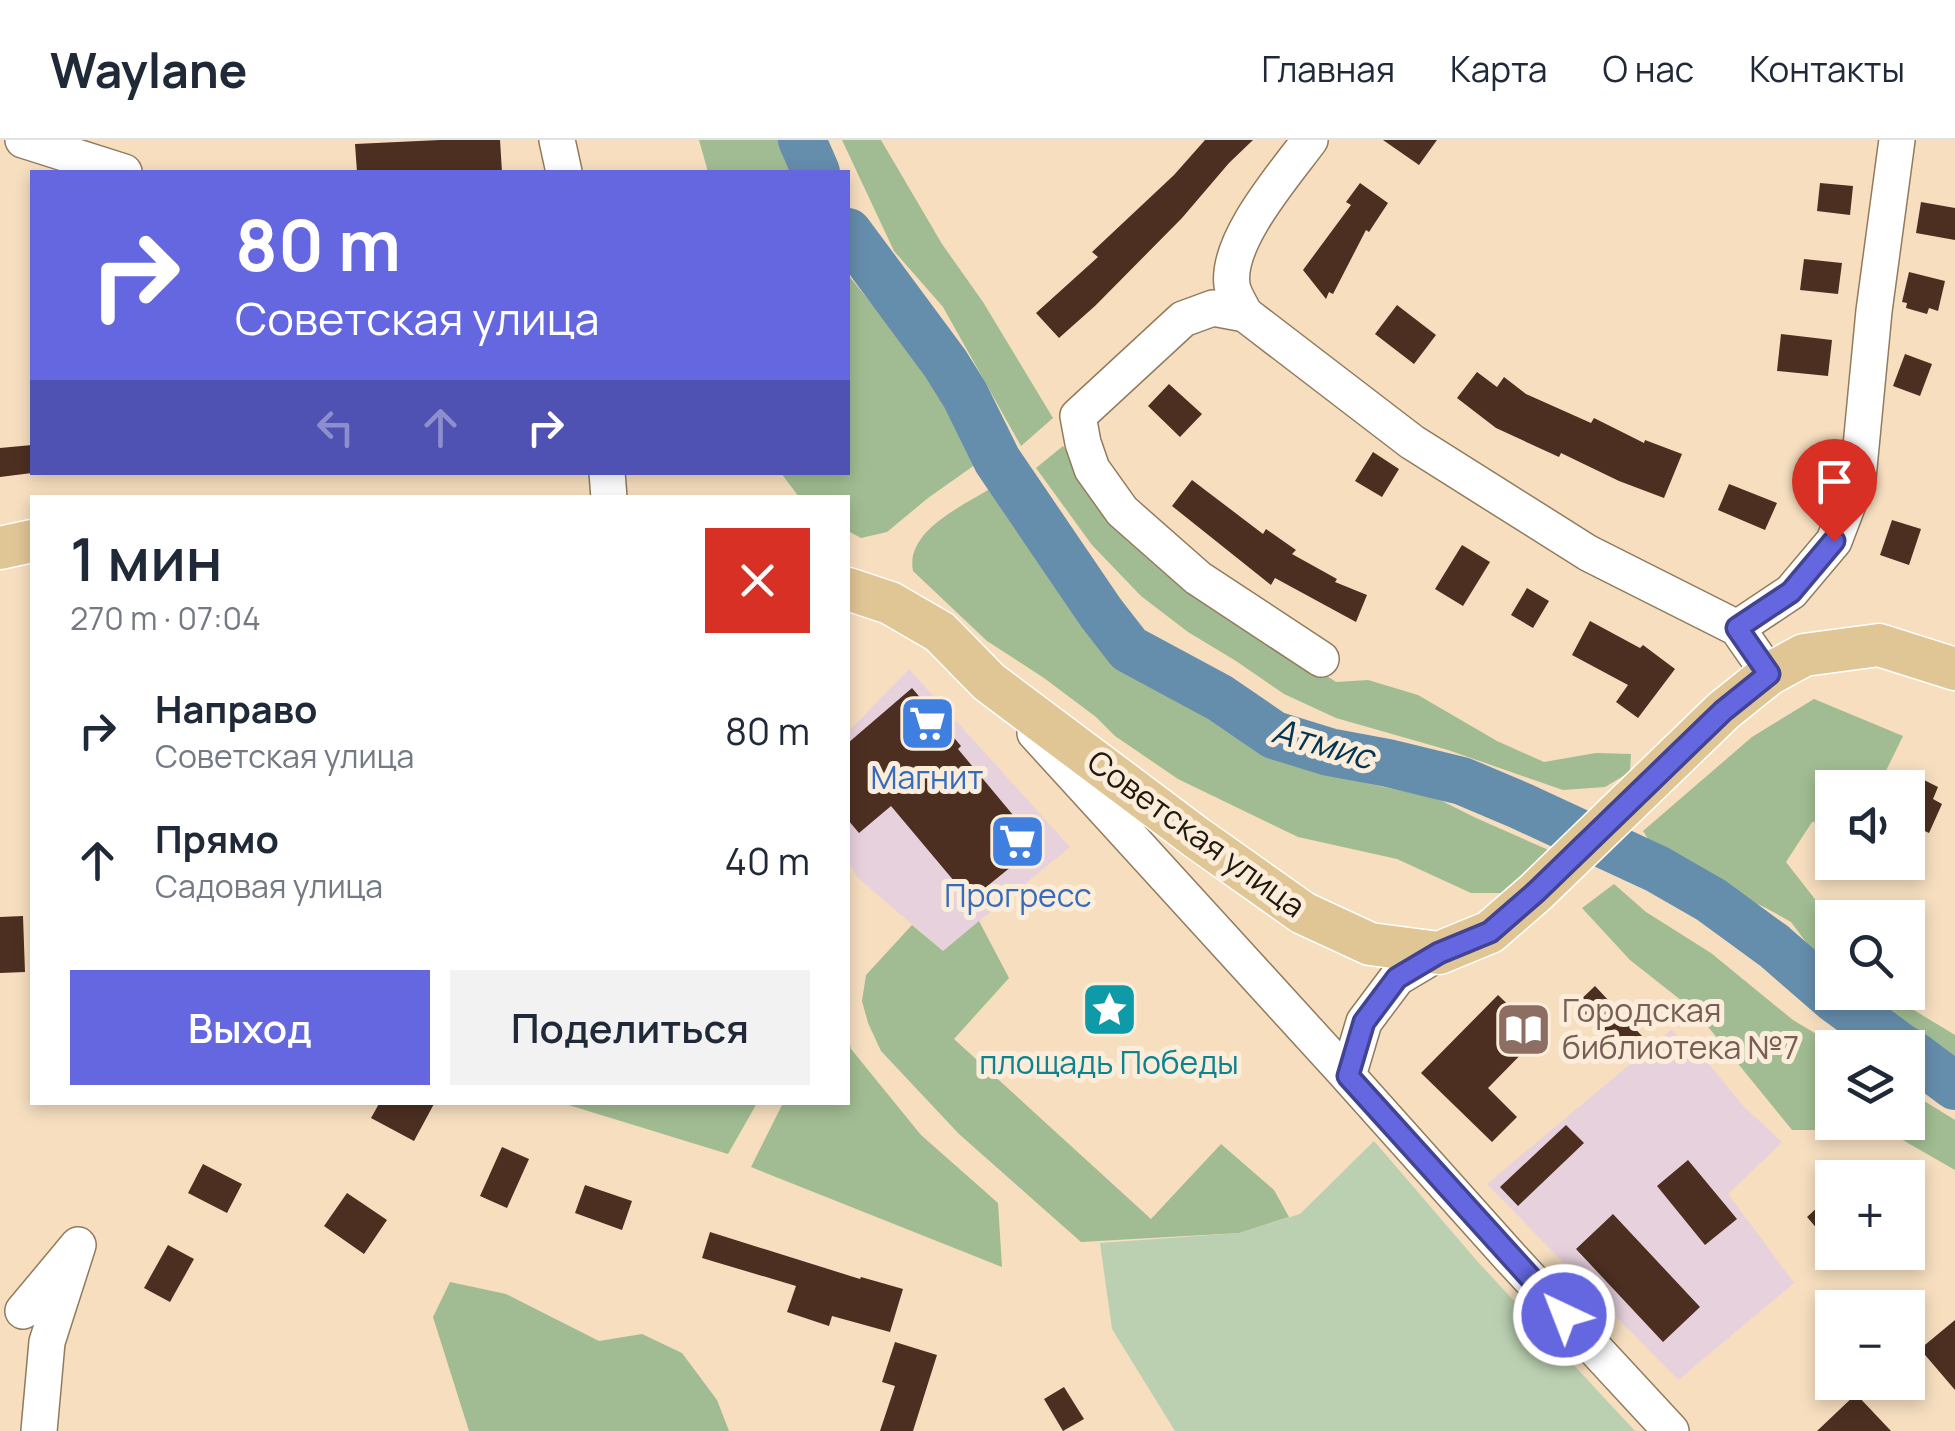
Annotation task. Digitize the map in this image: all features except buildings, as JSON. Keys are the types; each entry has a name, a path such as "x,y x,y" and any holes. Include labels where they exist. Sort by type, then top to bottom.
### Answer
{"main road":[{"path":"0,548 30,542"},
{"name":"Советская улица","path":"850,590 890,603 940,632 989,682 1303,914 1370,944 1439,953"},
{"path":"1439,953 1490,932 1723,711 1769,674 1804,655 1880,646 1955,669"}],"street":[{"path":"556,140 564,170"},
{"path":"1245,314 1232,286 1236,251 1261,206 1310,140"},
{"path":"1737,628 1791,592 1834,541 1858,478 1874,311 1897,140"},
{"path":"41,141 119,170"},
{"path":"1320,659 1198,578 1122,511 1092,470 1083,443 1078,416 1184,319 1213,308 1245,314 1428,452 1588,553 1737,628 1769,674"},
{"name":"Советская улица","path":"989,682 1671,1431"},
{"path":"1348,1076 1364,1022 1397,978 1439,953"},
{"path":"23,1311 78,1245 47,1342 39,1431"}],"shaded area":[{"path":"909,669 1070,847 943,951 857,877 850,865 850,730"},
{"path":"1671,1030 1703,1057 1743,1106 1782,1142 1728,1194 1794,1283 1678,1380 1487,1184"}],"green space":[{"path":"699,140 787,140 798,170 707,170"},
{"path":"842,140 881,140 1053,418 1021,446 943,307 894,251"},
{"path":"850,277 961,412 986,457 887,532 861,538 850,532 850,495 798,495 782,475 850,475"},
{"path":"1063,446 1089,485 1278,643 1336,682 1368,680 1418,695 1497,741 1544,762 1596,753 1631,754 1630,772 1605,787 1563,790 1448,750 1336,718 1284,694 1188,632 1141,596 1092,545 1036,468"},
{"path":"993,487 1028,531 1084,621 1133,670 1219,715 1265,748 1318,773 1436,798 1553,852 1507,893 1471,893 1397,859 1298,837 1178,779 1115,736 1044,678 987,641 913,571 913,556 927,531"},
{"path":"1814,699 1903,736 1886,770 1815,770 1815,822 1786,862 1816,900 1815,954 1791,922 1661,859 1643,831 1752,737"},
{"path":"1614,884 1646,912 1711,953 1815,1033 1815,1130 1792,1130 1696,1012 1630,960 1582,908"},
{"path":"979,921 1009,978 954,1039 1151,1219 1221,1144 1274,1190 1289,1217 1239,1233 1081,1242 959,1134 881,1051 862,1001 866,975 912,925 943,951"},
{"path":"1868,1010 1914,1010 1955,1035 1955,1064 1925,1045 1925,1030 1900,1030"},
{"path":"850,1044 921,1135 998,1203 1002,1267 751,1167 782,1105 850,1105"},
{"path":"1925,1101 1955,1120 1955,1170 1903,1140 1925,1140"},
{"path":"569,1105 755,1105 728,1154"},
{"path":"1374,1141 1478,1262 1635,1431 1175,1431 1112,1329 1100,1243 1239,1233 1300,1214"},
{"path":"450,1282 506,1294 599,1341 642,1334 682,1353 717,1400 729,1431 469,1431 433,1317"}],"waterway":[{"name":"Атмис","path":"802,140 815,170"},
{"name":"Атмис","path":"850,235 945,363 997,460 1129,649 1220,698 1274,735 1329,752 1462,781 1657,869 1711,900 1774,946 1877,1030"},
{"name":"Атмис","path":"1925,1064 1955,1086"}],"place":[{"name":"Магнит","path":"927,724"},
{"name":"Прогресс","path":"1018,842"},
{"name":"площадь Победы","path":"1109,1009"},
{"name":"Городская библиотека №7","path":"1523,1029"}],"route":[{"path":"1564,1315 1348,1076 1364,1022 1397,978 1439,953 1490,932 1723,711 1769,674 1737,628 1791,592 1834,541"}]}
